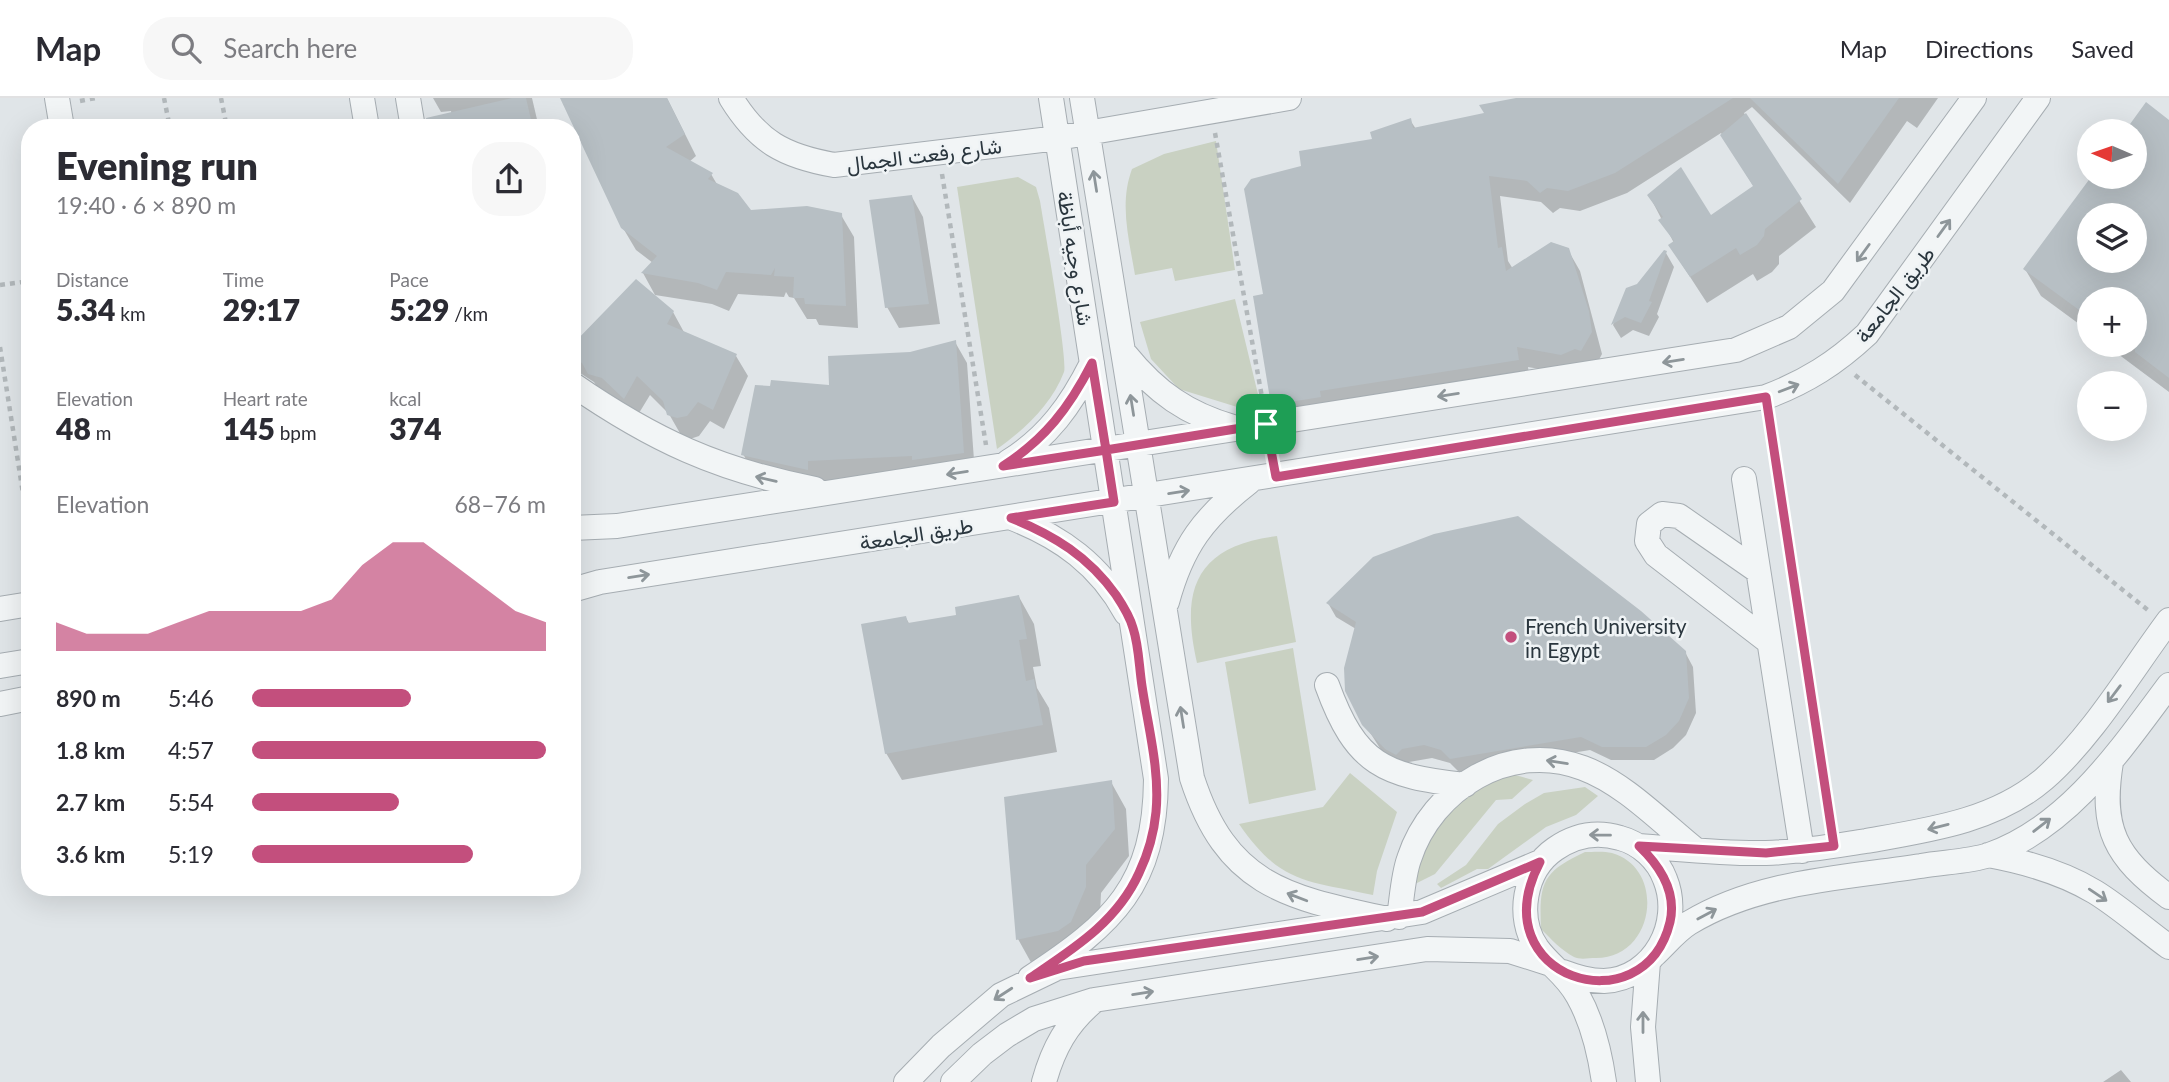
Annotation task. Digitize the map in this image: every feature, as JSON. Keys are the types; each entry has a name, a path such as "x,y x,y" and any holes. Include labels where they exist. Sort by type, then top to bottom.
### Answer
{"street":[{"path":"57,98 60,119"},
{"path":"362,98 366,119"},
{"path":"408,98 412,119"},
{"name":"شارع رفعت الجمال","path":"732,98 746,121 770,144 801,159 834,165 1058,138 1289,98"},
{"name":"شارع وجيه أباظة","path":"1030,978 1102,926 1128,892 1150,843 1156,811 1156,779 1051,98"},
{"name":"شارع وجيه أباظة","path":"1082,98 1192,778 1203,810 1219,839 1241,865 1269,885 1299,899 1393,918"},
{"path":"581,528 617,526 1708,355 1763,340 1812,310 1833,291 1974,98"},
{"name":"طريق الجامعة","path":"581,587 600,582 1250,481 1766,397 1804,383 1838,361 1867,334 2038,98"},
{"path":"1124,352 1145,380 1172,402 1203,419 1237,428"},
{"path":"996,467 1047,433 1065,413 1092,363"},
{"path":"581,390 626,421 691,454 761,478 833,492"},
{"path":"1744,479 1802,851"},
{"path":"1166,609 1175,571 1193,536 1218,506 1250,481"},
{"path":"1758,571 1679,516 1662,514 1649,524 1647,541 1656,555 1769,642"},
{"path":"1011,518 1042,530 1088,563 1117,597 1133,627"},
{"path":"0,609 21,606"},
{"path":"905,1082 974,1016 1000,995 1030,978 1084,961 1393,918 1463,897 1540,862 1565,842 1594,834 1618,837 1639,846 1696,850 1802,851 1919,832 1965,821 2007,805 2044,779 2076,745 2167,622"},
{"path":"2141,657 2169,679"},
{"path":"0,666 21,662"},
{"path":"1327,685 1340,721 1377,765 1429,781 1465,785"},
{"path":"953,1082 1007,1035 1064,1008 1094,1000 1427,949 1510,951 1584,980 1607,981 1629,974 1651,959 1687,924 1724,905 1764,891 1989,855 2030,834 2064,808 2111,762 2169,685"},
{"path":"0,704 21,700"},
{"path":"1393,918 1408,860 1422,828 1441,802 1493,766 1523,760 1554,760 1584,768 1624,793 1696,850"},
{"path":"2111,762 2105,797 2111,832 2128,863 2164,893 2137,924"},
{"path":"1639,846 1660,869 1671,898 1671,918 1665,938 1651,959 1643,1027 1648,1082"},
{"path":"1989,855 2026,862 2062,875 2096,893 2169,947"},
{"path":"1540,862 1530,882 1525,904 1527,926 1536,947 1557,968 1579,998 1592,1031 1604,1082"},
{"path":"1044,1082 1063,1034 1078,1014 1094,1000"}],"path":[{"path":"164,98 168,119"},
{"path":"221,98 225,119"},
{"path":"1211,111 1266,424"},
{"path":"938,152 996,467"},
{"path":"0,285 21,282"},
{"path":"0,347 21,484"},
{"path":"1838,361 2167,622"},
{"path":"1766,397 1834,846"}],"green space":[{"path":"1216,141 1235,270 1175,281 1172,268 1135,275 1126,208 1132,169 1164,154"},
{"path":"1018,177 1036,187 1040,201 1059,319 1064,372 1045,405 997,449 957,187"},
{"path":"1235,299 1263,415 1179,389 1151,359 1140,322"},
{"path":"1277,536 1296,642 1197,663 1191,613 1193,593 1200,575 1212,561 1228,550 1250,541"},
{"path":"1293,648 1316,790 1249,804 1225,662"},
{"path":"1501,771 1533,780 1512,799 1496,800 1435,874 1407,888 1443,812"},
{"path":"1350,773 1397,812 1377,871 1373,895 1297,877 1268,859 1239,824 1323,807"},
{"path":"1585,787 1598,796 1576,815 1546,827 1488,869 1477,869 1441,888 1437,884 1466,865 1498,824 1525,804 1544,793"},
{"path":"1585,852 1612,853 1630,862 1641,876 1647,894 1647,912 1641,929 1631,944 1615,954 1582,959 1560,948 1541,929 1541,900 1546,881 1552,873"}],"building":[{"path":"512,98 526,98 531,119 426,119"},
{"path":"560,98 667,98 685,134 666,147 713,173 708,179 738,193 751,210 807,206 842,213 846,306 805,304 804,298 793,298 794,277 774,276 775,268 771,275 726,272 717,290 698,283 641,273 657,256 621,228 581,143 581,119 570,119"},
{"path":"1516,98 1733,98 1615,173 1568,191 1547,188 1540,193 1527,181 1489,176 1498,248 1502,247 1506,271 1551,242 1569,248 1589,311 1592,332 1581,351 1575,349 1561,355 1517,347 1519,360 1320,391 1321,397 1271,405 1253,296 1263,294 1244,189 1251,179 1301,166 1299,151 1372,139 1370,132 1411,118 1413,128 1484,113 1479,105"},
{"path":"1750,98 1899,98 1838,184"},
{"path":"2146,102 2169,120 2169,378 2142,357 2147,357 2147,287 2077,287 2077,308 2023,269 2082,189 2147,189 2147,119 2134,119"},
{"path":"1746,113 1802,199 1765,229 1764,236 1757,245 1740,255 1736,248 1690,277 1668,245 1674,241 1658,220 1663,217 1647,195 1681,167 1711,215 1753,186 1720,135"},
{"path":"912,195 929,304 885,308 869,200"},
{"path":"1664,250 1667,251 1649,301 1652,302 1641,323 1625,317 1611,325 1626,288 1637,284"},
{"path":"636,279 674,311 667,324 737,354 713,410 698,402 687,416 677,418 667,415 663,401 637,376 624,399 602,378 588,374 581,362 581,336"},
{"path":"956,340 964,453 912,460 912,456 808,461 808,470 741,455 755,385 770,386 771,380 829,385 828,356 910,352"},
{"name":"French University in Egypt","path":"1518,516 1641,611 1686,651 1689,698 1679,721 1666,735 1646,747 1602,747 1581,737 1450,759 1441,750 1424,745 1402,749 1396,755 1385,749 1362,725 1345,691 1344,668 1356,622 1326,603 1373,557 1434,534"},
{"path":"1019,595 1027,639 1019,640 1026,681 1034,679 1043,725 885,754 861,624 906,616 908,623 956,615 955,607"},
{"path":"1112,780 1115,829 1086,865 1086,887 1071,922 1058,931 1016,940 1004,797"}],"place":[{"name":"French University in Egypt","path":"1511,637"}],"route":[{"path":"1266,424 1106,450 1092,363 1065,413 1026,451 1003,466 1106,450 1114,502 1011,518 1042,530 1071,548 1097,570 1117,597 1133,627 1156,779 1156,811 1150,843 1139,874 1123,901 1102,926 1077,947 1030,978 1084,961 1422,912 1463,897 1540,862 1530,882 1525,904 1527,926 1536,947 1551,964 1563,972 1584,980 1607,981 1629,974 1647,962 1665,938 1671,918 1671,898 1665,878 1654,860 1639,846 1766,853 1834,846 1766,397 1276,477 1266,424"}]}
